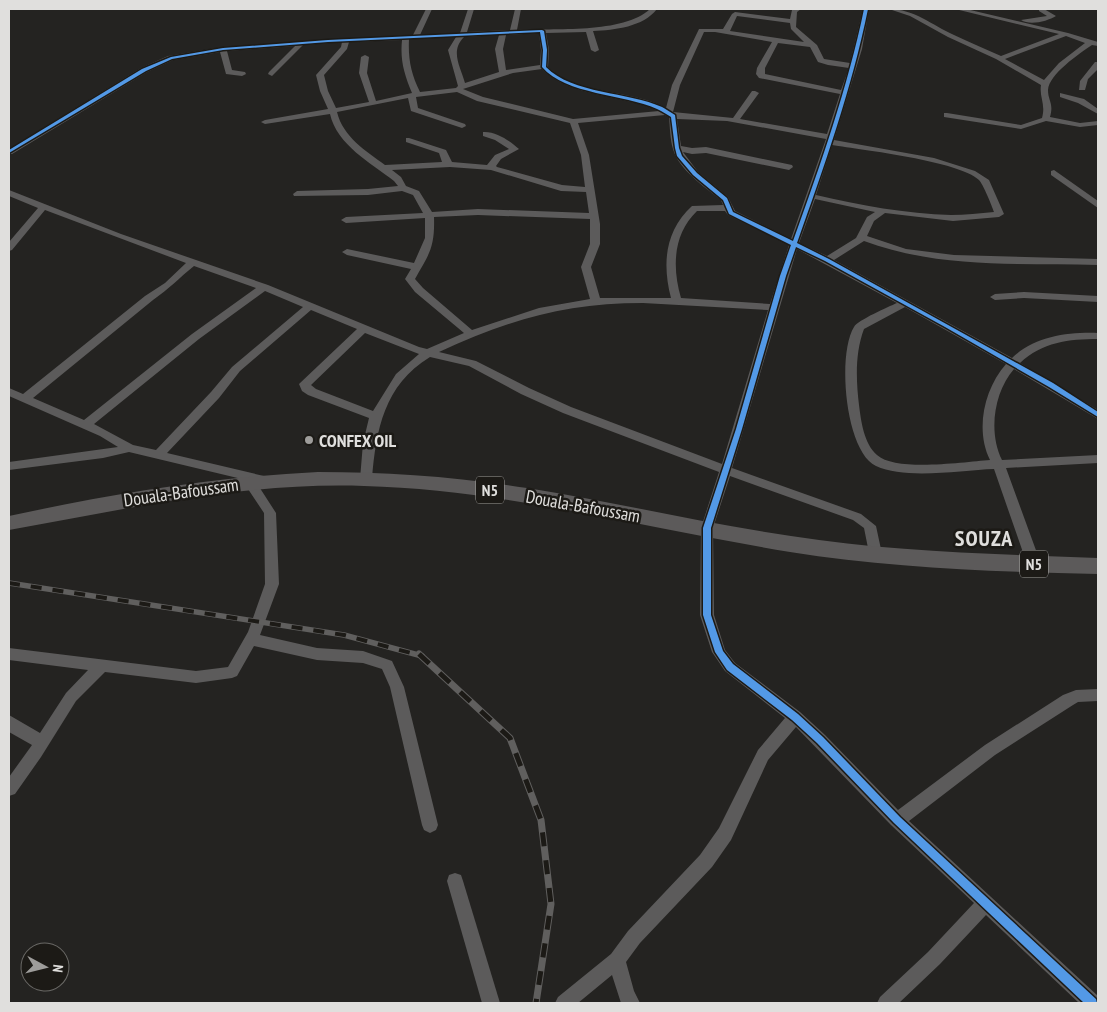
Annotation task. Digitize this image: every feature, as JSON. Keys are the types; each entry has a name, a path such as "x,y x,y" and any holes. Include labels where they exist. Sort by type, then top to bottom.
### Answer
{"highway":[{"name":"Douala-Bafoussam","path":"9,523 187,489 259,482 366,479 489,490 827,549 875,554 1034,564 1098,566"}],"street":[{"path":"416,36 429,9"},
{"path":"472,9 463,34 455,42 452,50 460,88 480,99 573,121 671,114 735,120 922,159 970,170 985,180 999,214 953,218 882,210 811,196"},
{"path":"513,32 518,9"},
{"path":"9,152 153,65 172,58 223,49 301,43 590,29 638,21 651,14 654,9"},
{"path":"798,9 794,11 792,21 794,30 811,45 819,58 824,62 853,66"},
{"path":"866,9 853,66 774,307 739,429 707,528 707,615 719,652 730,667 795,717 820,740 897,820 1092,1003"},
{"path":"892,9 912,15 950,36 1000,58 1045,84"},
{"path":"958,9 1066,34 1094,43"},
{"path":"1011,21 1039,20 1053,16 1041,10"},
{"path":"726,31 734,14 792,21"},
{"path":"590,29 595,50"},
{"path":"811,45 776,41 726,31 708,29 698,32 693,51 676,86 671,114 677,148 684,163 725,199 728,208 735,215 827,260 1012,364 1098,415"},
{"path":"542,31 545,50 544,68 550,76 645,103 671,114"},
{"path":"502,32 499,49 503,73"},
{"path":"1000,58 1066,34"},
{"path":"406,37 404,58 414,94 414,109 462,126"},
{"path":"346,40 344,47 320,76 324,90 331,102 335,120 351,144 385,168 398,179 403,188"},
{"path":"776,41 761,68 760,74 762,76 844,93"},
{"path":"272,74 301,43"},
{"path":"1046,119 1049,105 1043,92 1045,84 1051,75 1064,63 1094,43"},
{"path":"223,49 228,72 242,74"},
{"path":"365,57 362,73 372,104"},
{"path":"1082,88 1082,82 1098,64"},
{"path":"265,122 372,104 414,94 460,88 503,73 544,68"},
{"path":"735,120 755,93"},
{"path":"1063,95 1087,104 1098,112"},
{"path":"948,115 1021,127 1046,119 1080,125 1098,123"},
{"path":"573,121 585,155 596,235 595,244 586,267 596,301"},
{"path":"486,134 498,138 514,149 493,162 492,168"},
{"path":"409,140 443,152 446,162 450,164"},
{"path":"677,148 692,151 706,150 789,167"},
{"path":"385,168 450,164 492,168 554,186 589,190"},
{"path":"1054,173 1098,205"},
{"path":"298,194 368,192 403,188 416,193 429,214 430,238 425,253 410,277 410,282 471,334"},
{"path":"9,192 41,210 58,212 118,236 264,287 363,329 427,353 472,363 525,391 567,410 863,520 870,526 872,531 875,554"},
{"path":"677,301 670,270 673,246 678,229 695,208 728,208"},
{"path":"9,248 41,210"},
{"path":"827,260 862,237 870,219 882,210"},
{"path":"346,220 487,212 593,216"},
{"path":"862,237 895,249 917,254 1006,261 1098,262"},
{"path":"347,252 417,267"},
{"path":"24,399 149,298 169,285 177,275 194,262"},
{"path":"86,425 189,341 232,308 264,287"},
{"path":"995,297 1024,295 1098,299"},
{"path":"366,479 369,439 376,416 388,394 405,372 427,353 471,334 510,319 596,301 677,301 774,307"},
{"path":"904,303 858,328 852,367 855,411 862,446 870,457 880,463 900,468 1098,459"},
{"path":"158,454 215,396 236,369 309,307"},
{"path":"363,329 305,384 306,388 312,392 376,416"},
{"path":"1034,564 999,464 988,442 988,426 998,385 1012,364 1030,349 1044,342 1065,336 1098,336"},
{"path":"9,392 86,425 129,448 158,454 259,482 270,513 272,584 250,639 232,672 196,677 9,654"},
{"path":"9,466 102,454 129,448"},
{"path":"250,639 317,654 364,657 387,665 397,687 430,825"},
{"path":"9,789 71,697 101,666"},
{"path":"897,820 990,750 1068,700 1076,696 1098,695"},
{"path":"564,1003 617,960 634,937 706,861 725,834 763,755 795,717"},
{"path":"9,722 13,727 42,742"},
{"path":"455,881 491,1003"},
{"path":"886,1003 934,958 986,904"},
{"path":"617,960 626,994 631,1003"}],"railway":[{"path":"9,583 344,635 421,656"},
{"path":"421,656 510,738 541,820 551,904 536,1003"}],"cycle path":[{"path":"866,9 858,49 816,183 783,276 739,429 707,528 707,615 719,652 730,667 795,717 820,740 897,820 1092,1003"},
{"path":"9,152 144,70 171,58 223,49 328,41 542,31 545,50 544,67 550,74 576,85 660,108 673,116 677,148 680,156 695,174 725,199 731,213 827,260 947,326 1051,385 1098,415"}],"place":[{"name":"CONFEX OIL","path":"309,440"}],"district":[{"name":"SOUZA","path":"984,538"}]}
